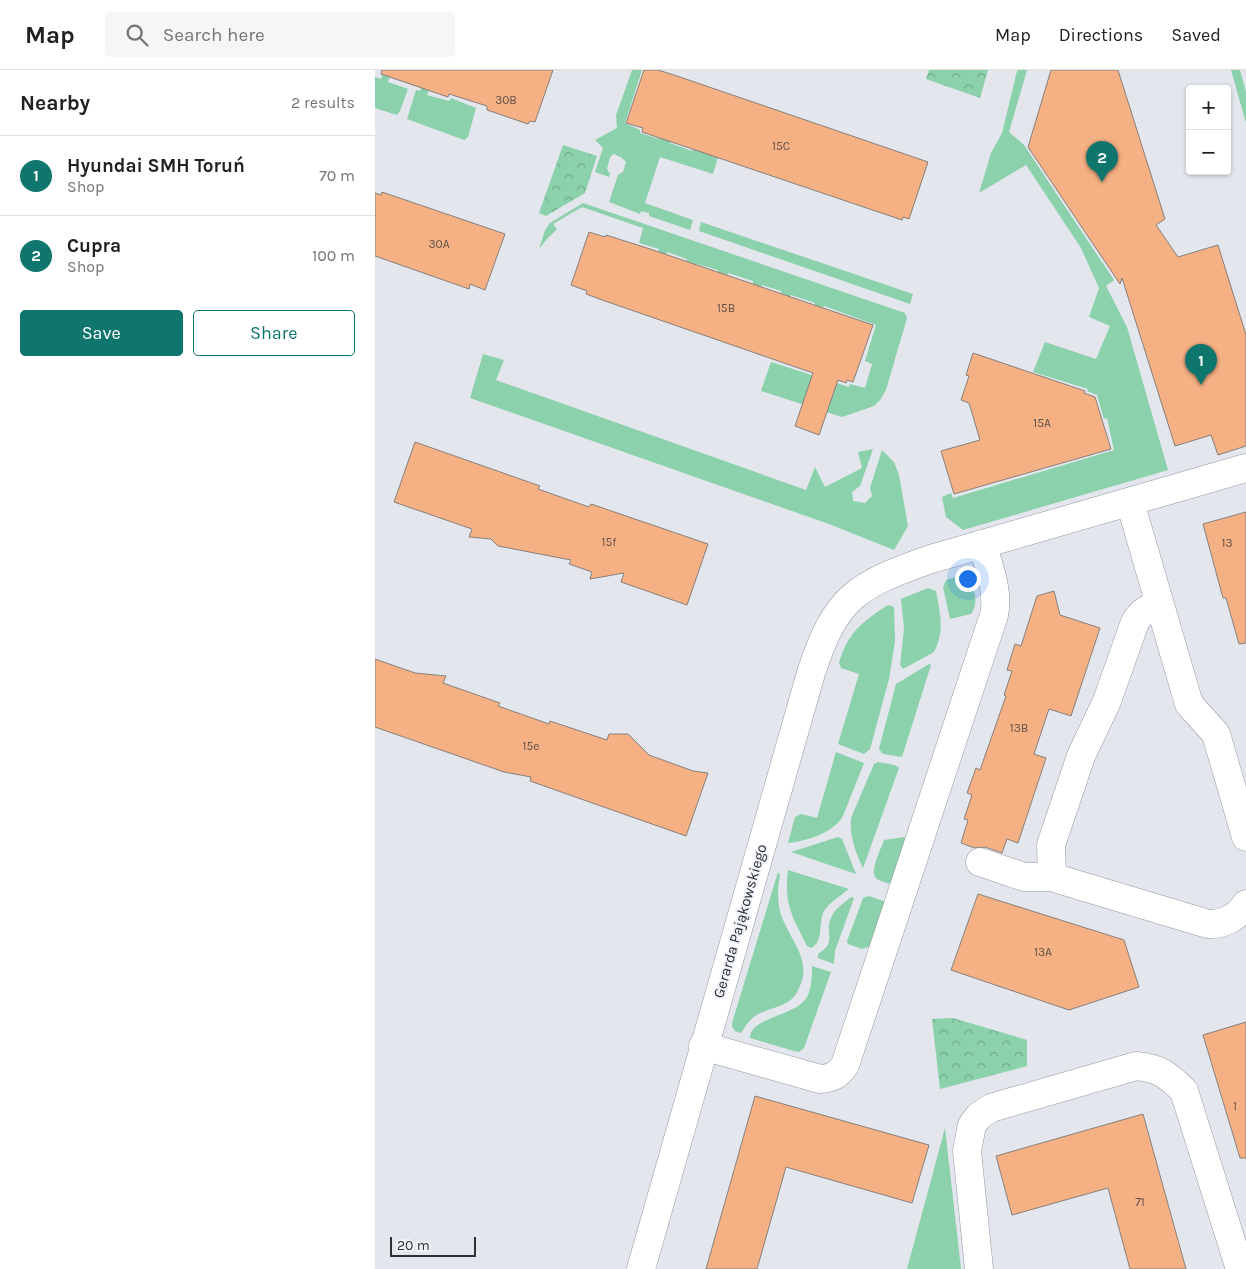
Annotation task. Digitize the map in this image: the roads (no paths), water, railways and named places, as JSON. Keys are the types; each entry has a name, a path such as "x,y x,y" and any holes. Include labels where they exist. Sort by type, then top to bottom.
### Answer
{"street":[{"name":"Gerarda Pająkowskiego","path":"641,1269 703,1046 819,649 825,634 839,610 865,587 895,572 931,559 1246,468"},
{"path":"1130,502 1189,704 1216,734 1246,837"},
{"path":"703,1046 820,1079 830,1079 839,1074 845,1065 994,615 997,603 995,591 982,544"},
{"path":"1052,878 1051,845 1081,756 1107,701 1135,622 1141,613 1148,608 1160,605"},
{"path":"980,862 1025,877 1052,878 1208,924 1231,920 1246,904"},
{"path":"979,1269 967,1152 971,1125 979,1116 991,1108 1136,1066 1152,1068 1170,1077 1184,1091 1240,1269"}],"place":[{"name":"Cupra","path":"1102,182"},
{"name":"Hyundai SMH Toruń","path":"1201,385"}]}
